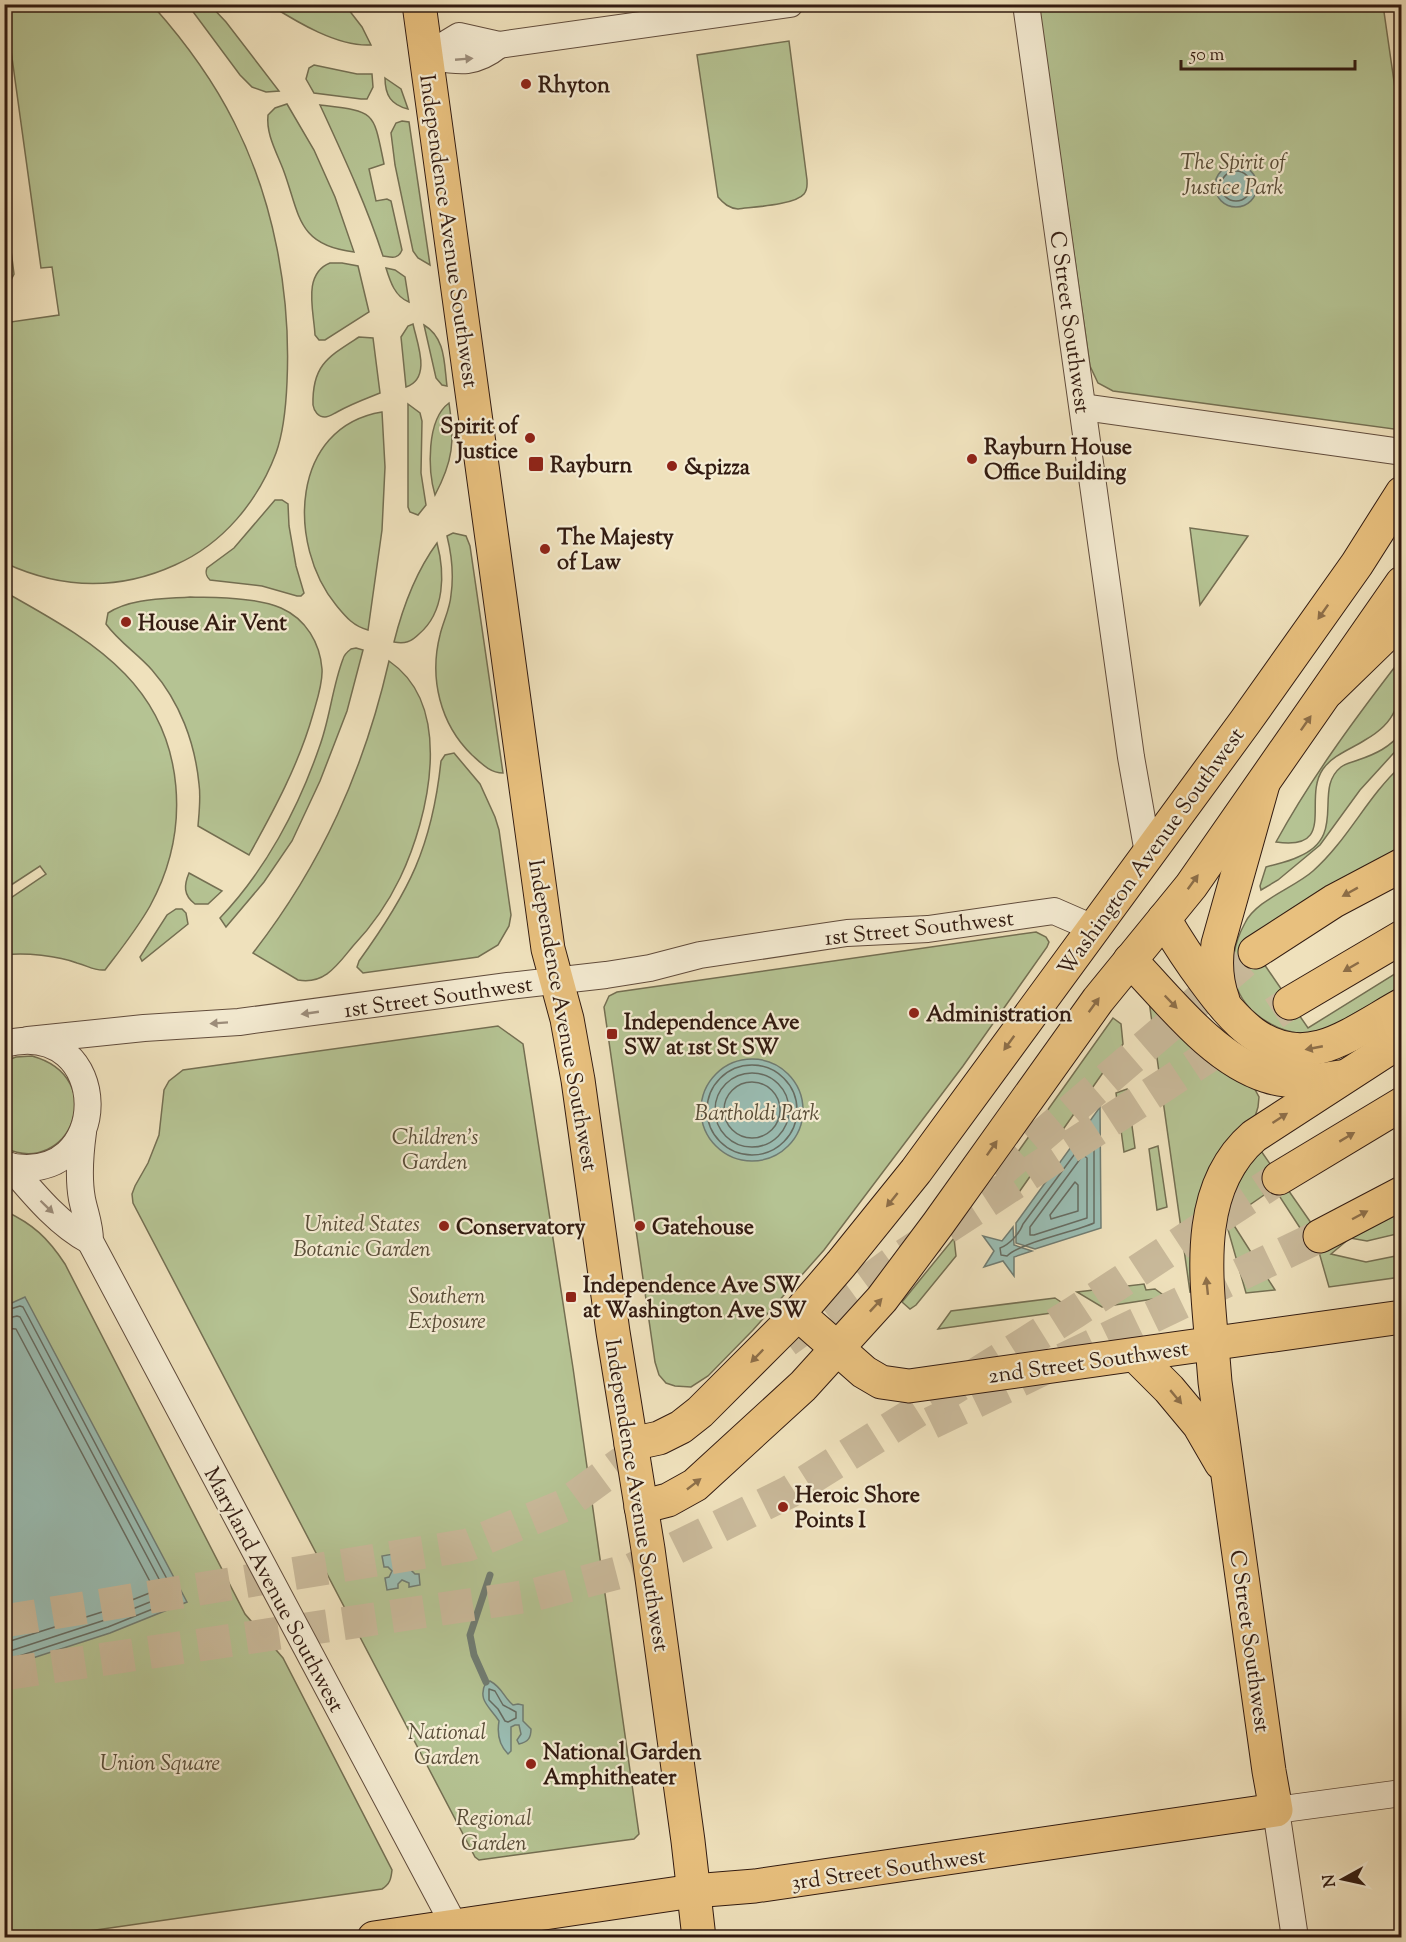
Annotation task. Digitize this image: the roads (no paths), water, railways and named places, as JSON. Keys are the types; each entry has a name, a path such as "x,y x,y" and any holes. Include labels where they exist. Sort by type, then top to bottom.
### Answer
{"main road":[{"name":"Independence Avenue Southwest","path":"419,4 548,949 567,1019 578,1080 613,1332 641,1507 688,1841 699,1938"},
{"name":"Washington Avenue Southwest","path":"631,1444 659,1438 681,1426 718,1397 798,1314 916,1171 1357,564 1401,493"},
{"name":"Washington Avenue Southwest","path":"641,1507 668,1500 695,1485 802,1386 882,1299 1098,1000 1191,886 1401,584"},
{"path":"1328,691 1401,619"},
{"path":"1228,1012 1217,980 1215,962 1263,784"},
{"path":"1148,853 1164,919 1182,950 1228,1012 1259,1038 1287,1049 1305,1050 1333,1043 1401,1005"},
{"path":"1256,952 1334,901 1401,865"},
{"path":"1093,928 1130,960 1204,1037 1237,1063 1268,1077 1285,1080 1312,1081 1345,1076"},
{"path":"1290,1003 1401,938"},
{"name":"C Street Southwest","path":"1276,1810 1215,1382 1205,1259 1212,1214 1224,1176 1245,1143 1401,1040"},
{"path":"1279,1178 1401,1104"},
{"path":"1320,1236 1401,1193"},
{"name":"2nd Street Southwest","path":"798,1314 864,1372 881,1382 909,1386 1401,1317"},
{"path":"1135,1355 1169,1389 1199,1425 1229,1478"},
{"name":"3rd Street Southwest","path":"374,1938 458,1932 693,1892 791,1881 1276,1810"}],"street":[{"path":"426,56 461,61 485,56 500,45 790,4"},
{"name":"C Street Southwest","path":"1026,4 1131,757 1148,853"},
{"path":"1083,407 1401,452"},
{"name":"1st Street Southwest","path":"16,1042 144,1028 239,1022 650,968 700,955 847,933 928,929 1054,911 1093,928"},
{"name":"Maryland Avenue Southwest","path":"16,1042 41,1042 59,1050 74,1063 82,1074 89,1099 89,1112 83,1132 80,1173 82,1199 90,1224 90,1241 458,1932"},
{"path":"7,1166 37,1167 53,1162 70,1150 83,1132"},
{"name":"Maryland Avenue Southwest","path":"7,1166 74,1233 90,1241"},
{"name":"3rd Street Southwest","path":"1276,1810 1401,1793"},
{"name":"C Street Southwest","path":"1276,1810 1295,1938"}],"water":[{"path":"1236,165 1244,166 1251,171 1256,178 1256,194 1251,201 1244,206 1236,207 1228,206 1221,201 1216,194 1215,186 1216,178 1221,171 1228,166"},
{"path":"752,1059 771,1063 788,1074 799,1091 803,1110 799,1129 788,1146 771,1157 752,1161 733,1157 716,1146 705,1129 701,1110 705,1091 716,1074 733,1063"},
{"path":"1100,1107 1101,1228 1035,1249 1016,1243 1016,1223"},
{"path":"1013,1227 1014,1245 1032,1251 1014,1257 1014,1276 1003,1261 984,1267 994,1251 983,1236 1002,1241"},
{"path":"25,1297 187,1602 110,1633 5,1667 5,1306"},
{"path":"416,1551 417,1563 413,1563 410,1569 415,1574 419,1574 420,1585 409,1587 409,1583 402,1580 398,1588 387,1590 385,1578 389,1577 392,1571 384,1567 382,1556 393,1554 394,1558 400,1561 405,1556 404,1553"},
{"path":"490,1681 513,1705 523,1705 523,1721 531,1729 528,1739 519,1744 517,1740 521,1734 519,1725 511,1727 511,1751 508,1754 499,1739 499,1721 488,1707 483,1694 486,1682"}],"waterway":[{"path":"486,1682 474,1655 470,1635 490,1575"}],"tunnel":[{"path":"996,1175 1255,952"},
{"path":"786,1341 894,1262 1290,1003"},
{"path":"4,1674 529,1596 633,1569 789,1492 1075,1312 1279,1178"},
{"path":"931,1423 1320,1236"},
{"path":"4,1621 468,1545 563,1506 653,1440"}],"place":[{"name":"Rhyton","path":"526,84"},
{"name":"Spirit of Justice","path":"530,438"},
{"name":"Rayburn House Office Building","path":"972,459"},
{"name":"Rayburn","path":"536,464"},
{"name":"&pizza","path":"672,466"},
{"name":"The Majesty of Law","path":"545,549"},
{"name":"House Air Vent","path":"126,622"},
{"name":"Administration","path":"914,1013"},
{"name":"Independence Ave SW at 1st St SW","path":"612,1034"},
{"name":"Conservatory","path":"444,1226"},
{"name":"Gatehouse","path":"640,1226"},
{"name":"Independence Ave SW at Washington Ave SW","path":"571,1297"},
{"name":"Heroic Shore Points I","path":"783,1507"},
{"name":"National Garden Amphitheater","path":"531,1764"}],"park label":[{"name":"The Spirit of Justice Park","path":"1233,174"},
{"name":"Bartholdi Park","path":"757,1112"},
{"name":"Children's Garden","path":"435,1148"},
{"name":"United States Botanic Garden","path":"362,1236"},
{"name":"Southern Exposure","path":"447,1308"},
{"name":"National Garden","path":"447,1744"},
{"name":"Union Square","path":"160,1762"},
{"name":"Regional Garden","path":"494,1830"}]}
